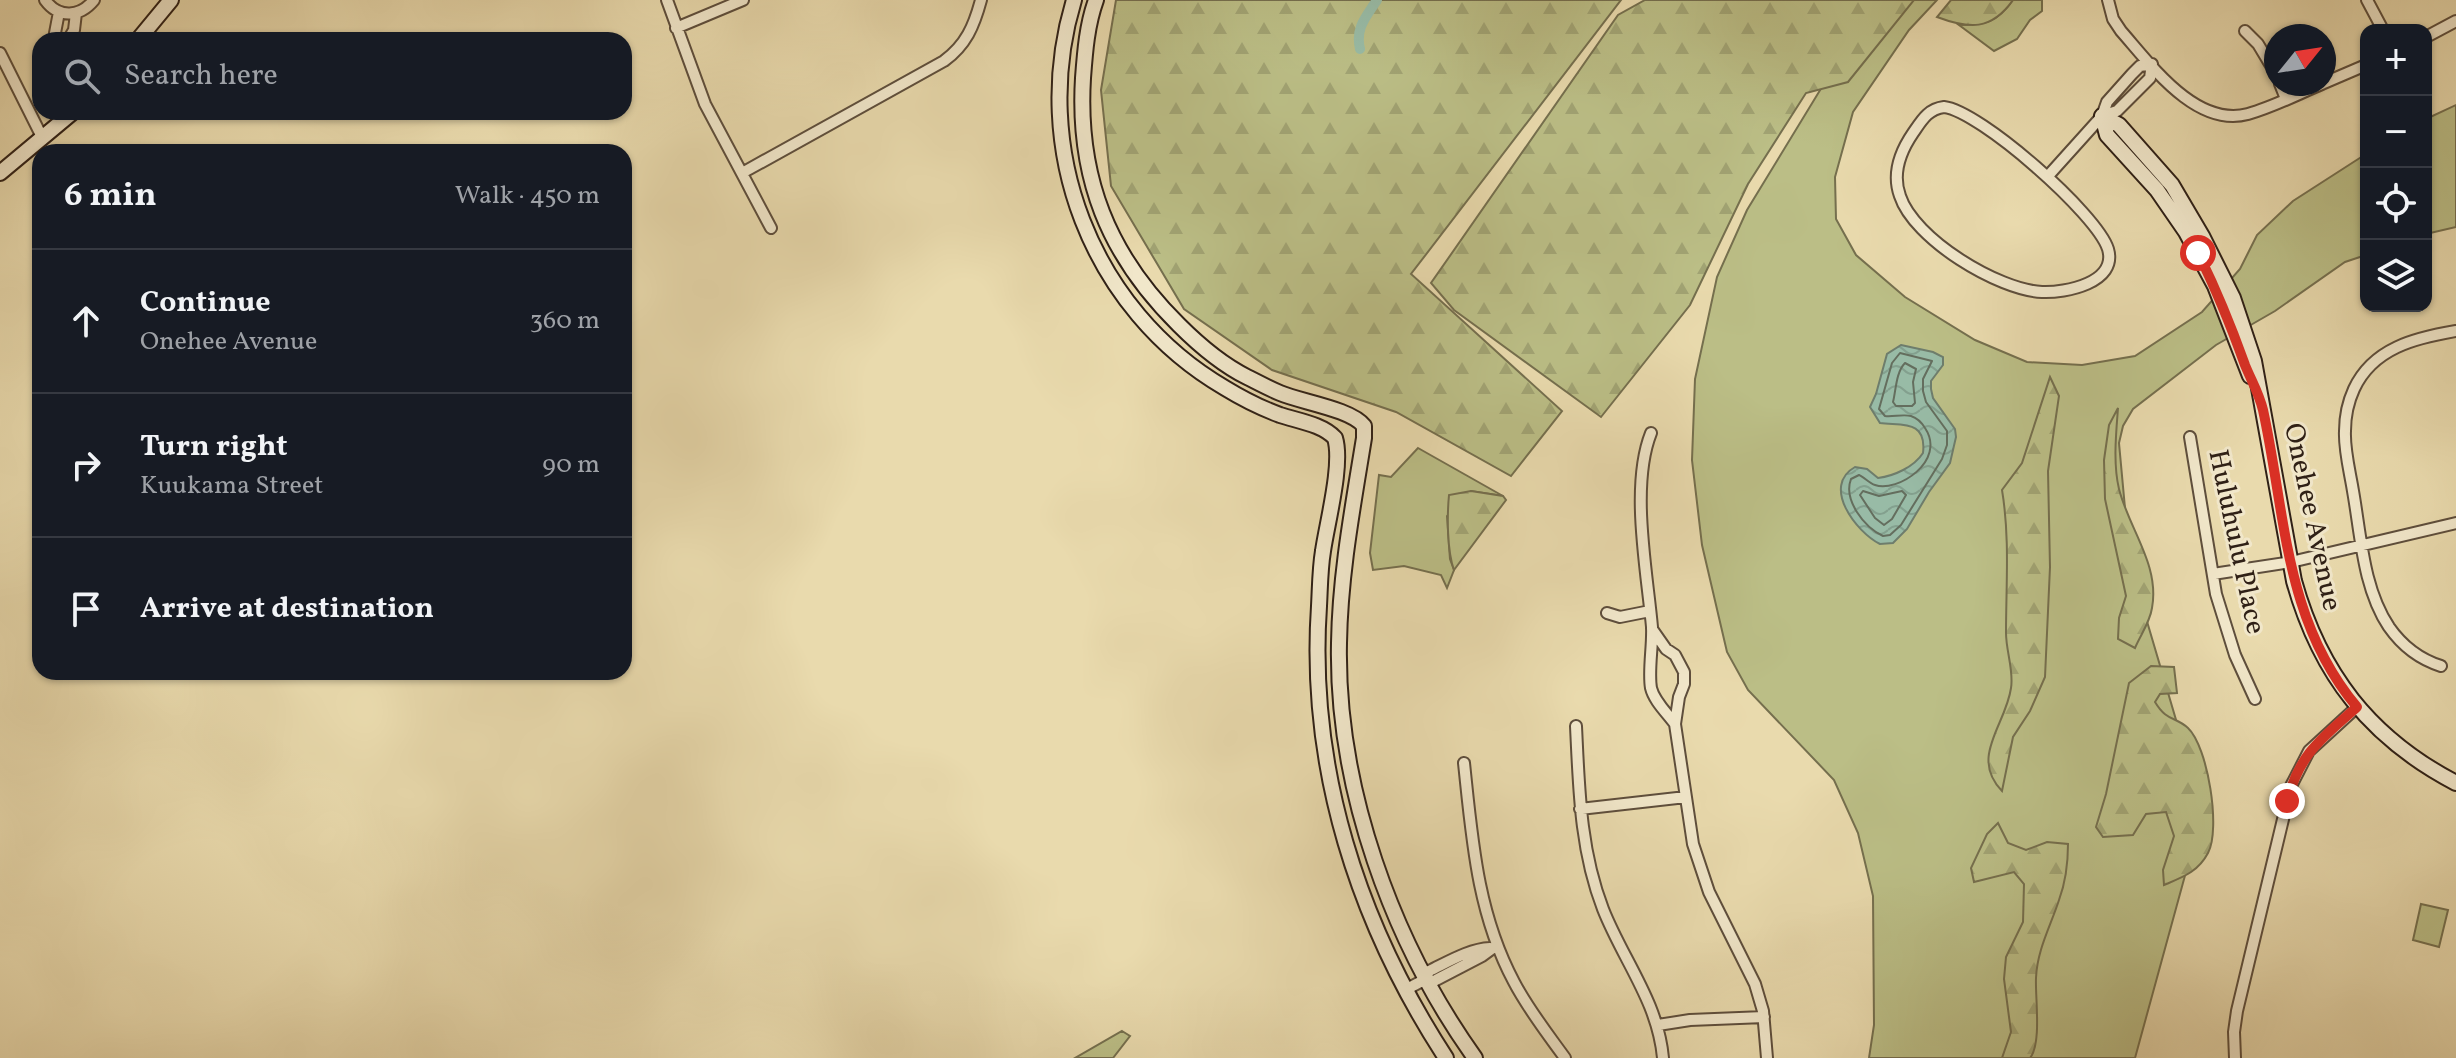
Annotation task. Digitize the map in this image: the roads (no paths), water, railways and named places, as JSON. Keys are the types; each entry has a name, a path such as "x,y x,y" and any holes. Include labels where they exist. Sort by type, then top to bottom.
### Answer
{"main road":[{"path":"145,32 171,0"},
{"path":"1074,0 1062,60 1062,144 1080,218 1112,278 1141,317 1173,350 1208,378 1256,405 1325,430 1335,438 1338,457 1322,556 1316,646 1319,715 1329,783 1346,849 1369,913 1405,990 1446,1058"},
{"path":"1096,0 1085,53 1082,126 1085,155 1100,211 1136,276 1157,303 1224,363 1277,392 1353,417 1364,426 1344,565 1339,645 1344,727 1360,808 1383,885 1426,979 1455,1031 1475,1058"},
{"name":"Onehee Avenue","path":"2102,116 2119,125 2172,185 2202,236 2243,324 2254,361 2291,562 2304,616 2319,651 2357,707 2386,737 2426,767 2456,783"},
{"path":"37,144 64,120"},
{"path":"0,173 32,148"}],"street":[{"path":"45,0 59,12 76,13 94,0"},
{"path":"667,0 705,104 771,228"},
{"path":"676,28 743,0"},
{"path":"742,173 958,51 970,32 981,0"},
{"path":"2108,0 2113,19 2121,31 2192,103 2209,113 2223,116 2248,114 2293,96"},
{"path":"2367,0 2380,24"},
{"path":"55,32 59,12"},
{"path":"73,32 76,13"},
{"path":"2432,34 2456,21"},
{"path":"2245,31 2264,54"},
{"path":"0,53 32,117"},
{"path":"2048,176 2102,116 2107,102 2132,74 2140,66 2152,64"},
{"path":"2336,78 2360,68"},
{"path":"1944,107 1958,110 2048,176 2103,239 2109,261 2103,274 2092,281 2072,289 2048,292 2004,284 1950,253 1906,210 1897,180 1902,150 1927,114 1944,107"},
{"path":"34,120 43,139"},
{"path":"2441,666 2418,657 2402,644 2389,627 2372,593 2361,545 2344,434 2346,412 2354,388 2379,357 2395,347 2424,337 2456,331"},
{"path":"1651,433 1643,454 1643,559 1652,629 1650,686 1654,697 1675,724"},
{"name":"Huluhulu Place","path":"2190,437 2213,574 2227,633 2255,699"},
{"path":"2213,574 2291,562 2456,523"},
{"path":"1607,613 1620,617 1650,611"},
{"path":"1652,629 1666,649 1675,655 1684,672 1675,724 1693,844 1702,877 1755,984 1764,1017 1767,1058"},
{"path":"2235,1058 2237,1011 2291,786 2309,751 2357,707"},
{"path":"1576,726 1580,809 1586,851 1599,897 1658,1025 1663,1058"},
{"path":"1464,763 1477,877 1494,946 1514,983 1565,1058"},
{"path":"1580,809 1686,797"},
{"path":"1405,990 1426,979 1429,971 1445,962 1494,946"},
{"path":"1658,1025 1690,1020 1764,1017"}],"water":[{"path":"1901,345 1943,357 1943,365 1931,381 1931,389 1933,398 1955,429 1956,437 1950,463 1907,529 1893,543 1880,544 1861,530 1853,519 1842,497 1841,485 1845,475 1855,467 1867,469 1878,478 1884,477 1909,467 1923,453 1921,434 1917,429 1880,423 1870,407 1887,354"}],"waterway":[{"path":"1360,49 1360,29 1377,0"}]}
